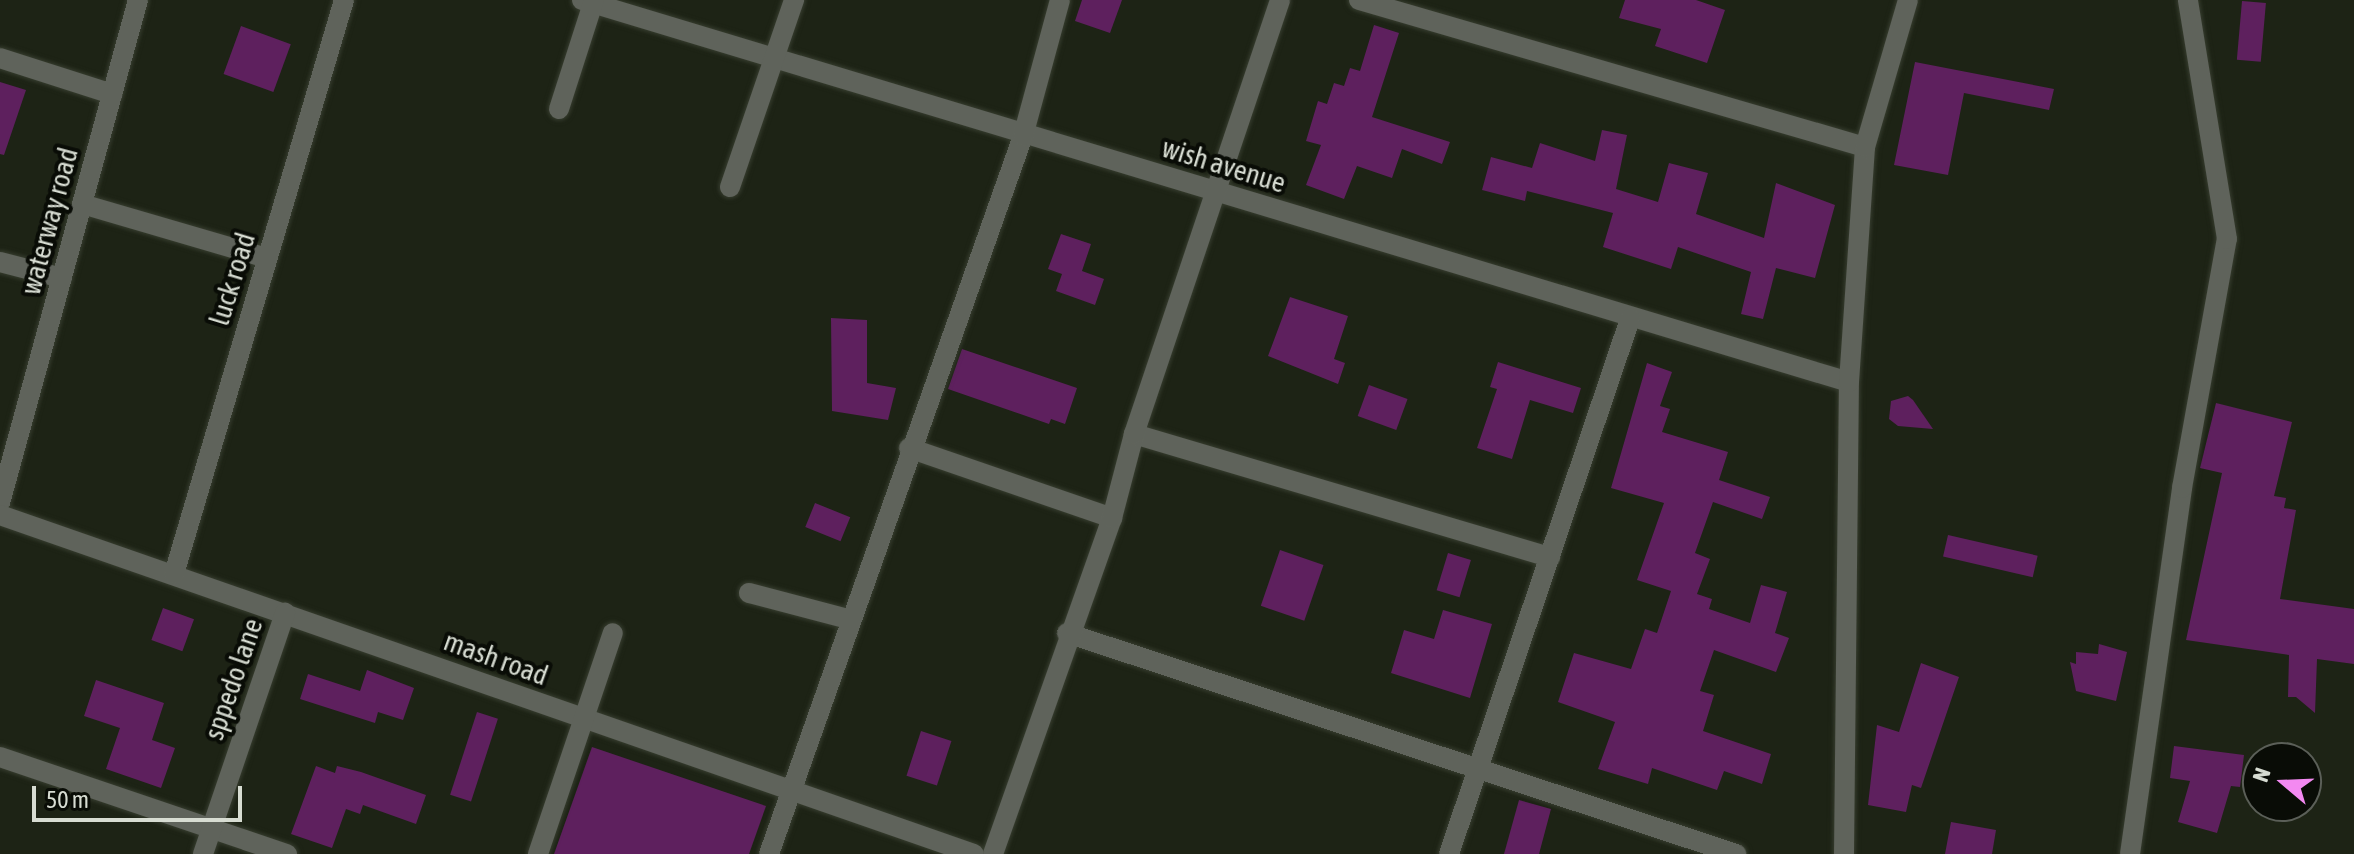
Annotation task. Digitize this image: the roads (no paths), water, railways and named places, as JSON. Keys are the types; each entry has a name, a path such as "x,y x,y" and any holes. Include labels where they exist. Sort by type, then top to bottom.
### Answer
{"street":[{"name":"waterway road","path":"0,503 138,0"},
{"name":"luck road","path":"174,574 344,0"},
{"path":"730,187 794,0"},
{"path":"769,854 848,619 1023,136 1060,0"},
{"path":"993,854 1067,633 1112,518 1134,434 1280,0"},
{"path":"1359,0 1865,147"},
{"path":"1844,854 1849,382 1865,147 1908,0"},
{"path":"2130,854 2182,488 2227,239 2188,0"},
{"path":"559,109 590,1"},
{"name":"wish avenue","path":"590,1 1023,136 1849,382"},
{"path":"0,58 112,94"},
{"path":"82,204 267,258"},
{"path":"0,262 62,278"},
{"path":"1449,854 1630,319"},
{"path":"1134,434 1550,557"},
{"path":"909,448 1112,518"},
{"name":"mash road","path":"0,515 974,854"},
{"path":"749,593 848,619"},
{"name":"sppedo lane","path":"203,854 285,613"},
{"path":"538,854 613,633"},
{"path":"1067,633 1736,854"},
{"path":"0,757 287,854"}]}
